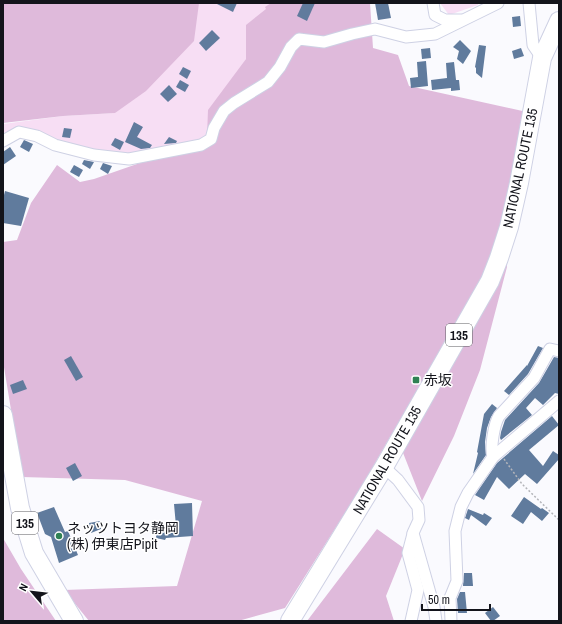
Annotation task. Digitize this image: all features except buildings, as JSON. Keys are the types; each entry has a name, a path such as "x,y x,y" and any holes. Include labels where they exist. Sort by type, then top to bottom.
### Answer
{"highway":[{"name":"NATIONAL ROUTE 135","path":"290,621 384,467 490,281 509,227 519,183 542,58 559,21"},
{"name":"135","path":"3,416 20,508 34,553 74,621"}],"street":[{"path":"433,3 435,15 445,20 466,19"},
{"path":"3,141 19,132 37,136 55,145 94,154 129,159 201,145 211,139 214,128 224,111 268,82 280,67 291,47 300,39 324,42 375,29 406,36 435,34 498,3"},
{"path":"528,3 533,45 542,58"},
{"path":"496,455 492,452 496,421 499,416 534,378 550,350 559,351"},
{"path":"451,621 450,598 458,580 455,531 460,507 468,493 496,455 559,401"},
{"path":"384,467 398,480 418,507 419,520 413,533 408,553 418,590 411,621"},
{"path":"413,533 434,607 436,621"}],"path":[{"path":"496,455 522,484 559,520"}],"shaded area":[{"path":"3,3 199,3 194,41 146,91 115,113 63,116 3,123"},
{"path":"199,3 273,3 246,29 246,59 207,137 174,146 134,154 81,151 12,130 3,133 3,124 63,116 115,113"},
{"path":"271,3 370,3 373,48 398,55 409,86 527,112 508,201 507,267 480,370 454,436 422,501 394,430 362,486 285,608 238,621 89,621 64,590 177,586 202,501 125,480 22,477 3,361 3,242 17,240 31,203 57,165 80,182 94,179 180,149 207,136 208,110 246,59 246,25 266,9 265,7"},
{"path":"440,3 478,3 478,5 449,15"},
{"path":"377,529 405,549 386,596 394,621 307,621"},
{"path":"3,538 21,569 56,621 3,621"}],"place":[{"name":"赤坂","path":"416,380"},
{"name":"ネッツトヨタ静岡 (株) 伊東店Pipit","path":"59,536"}]}
